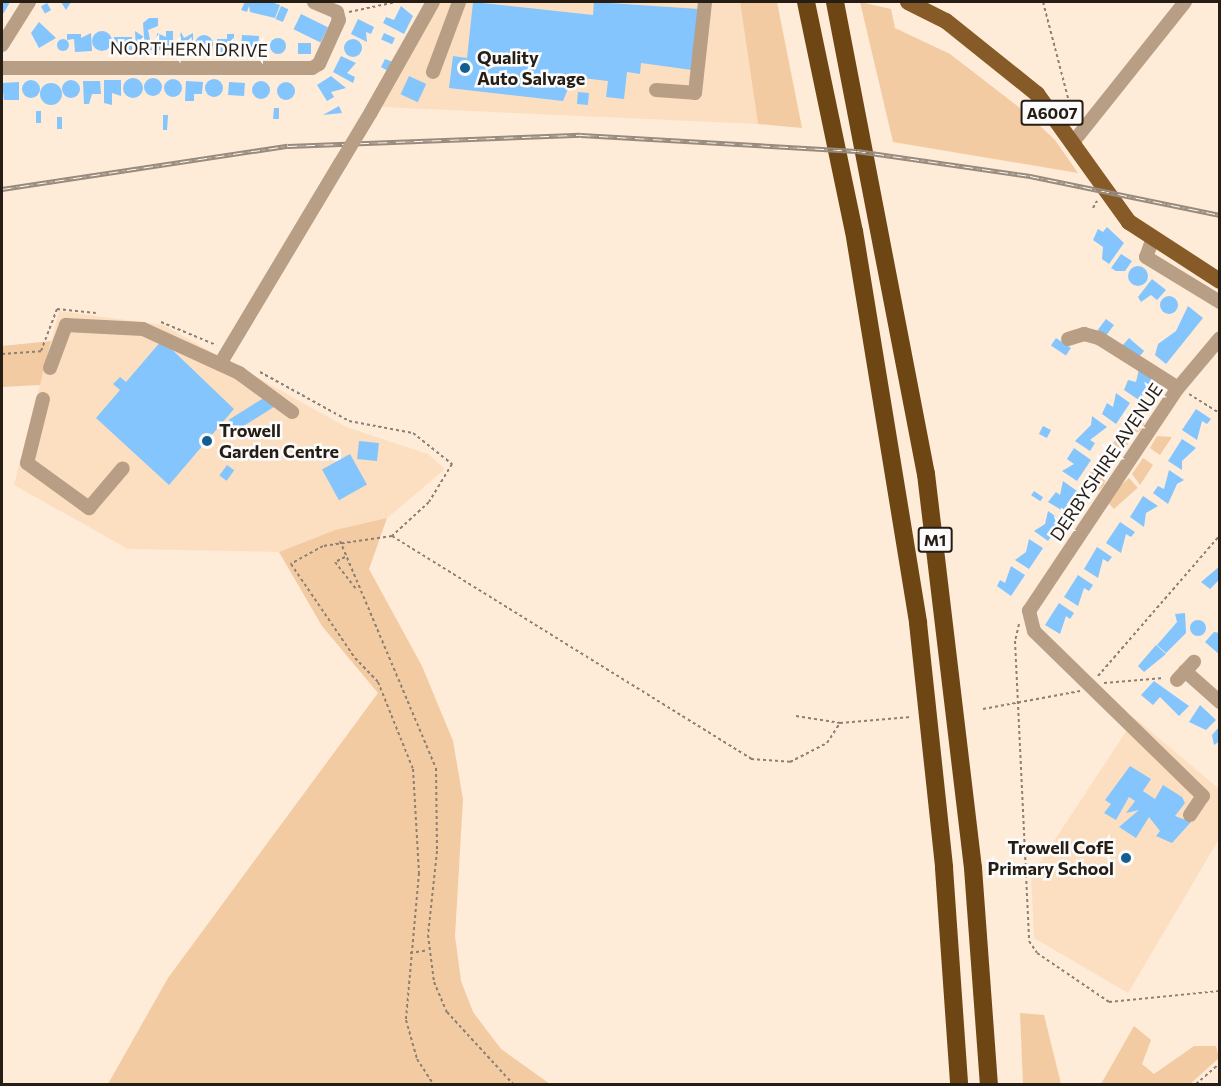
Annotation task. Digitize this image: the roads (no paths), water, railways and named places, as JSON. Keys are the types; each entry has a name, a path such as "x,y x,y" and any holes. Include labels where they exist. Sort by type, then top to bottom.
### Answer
{"highway":[{"name":"M1","path":"806,2 854,231 915,599 944,868 959,1084"},
{"name":"M1","path":"835,2 928,486 973,868 989,1084"}],"main road":[{"name":"A6007","path":"908,2 992,55 1037,94 1076,139 1115,207 1153,238 1220,281"}],"street":[{"path":"2,45 29,2"},
{"name":"NORTHERN DRIVE","path":"2,68 309,69 320,64 338,14 314,2"},
{"path":"220,364 371,112 433,2"},
{"path":"433,72 459,2"},
{"path":"656,90 695,93 705,2"},
{"path":"1076,139 1185,2"},
{"path":"1153,238 1146,257 1220,302"},
{"path":"50,368 61,331 72,322 143,329 220,364 292,412"},
{"path":"1068,339 1084,334 1099,338 1178,388"},
{"name":"DERBYSHIRE AVENUE","path":"1190,815 1203,796 1034,631 1029,611 1178,388 1220,338"},
{"path":"43,399 27,463 89,508 123,468"},
{"path":"1185,671 1220,702"}],"railway":[{"path":"2,189 288,146 581,135 857,151 1030,176 1220,215"}],"place":[{"name":"Quality Auto Salvage","path":"465,68"},
{"name":"Trowell Garden Centre","path":"207,441"},
{"name":"Trowell CofE Primary School","path":"1126,858"}]}
